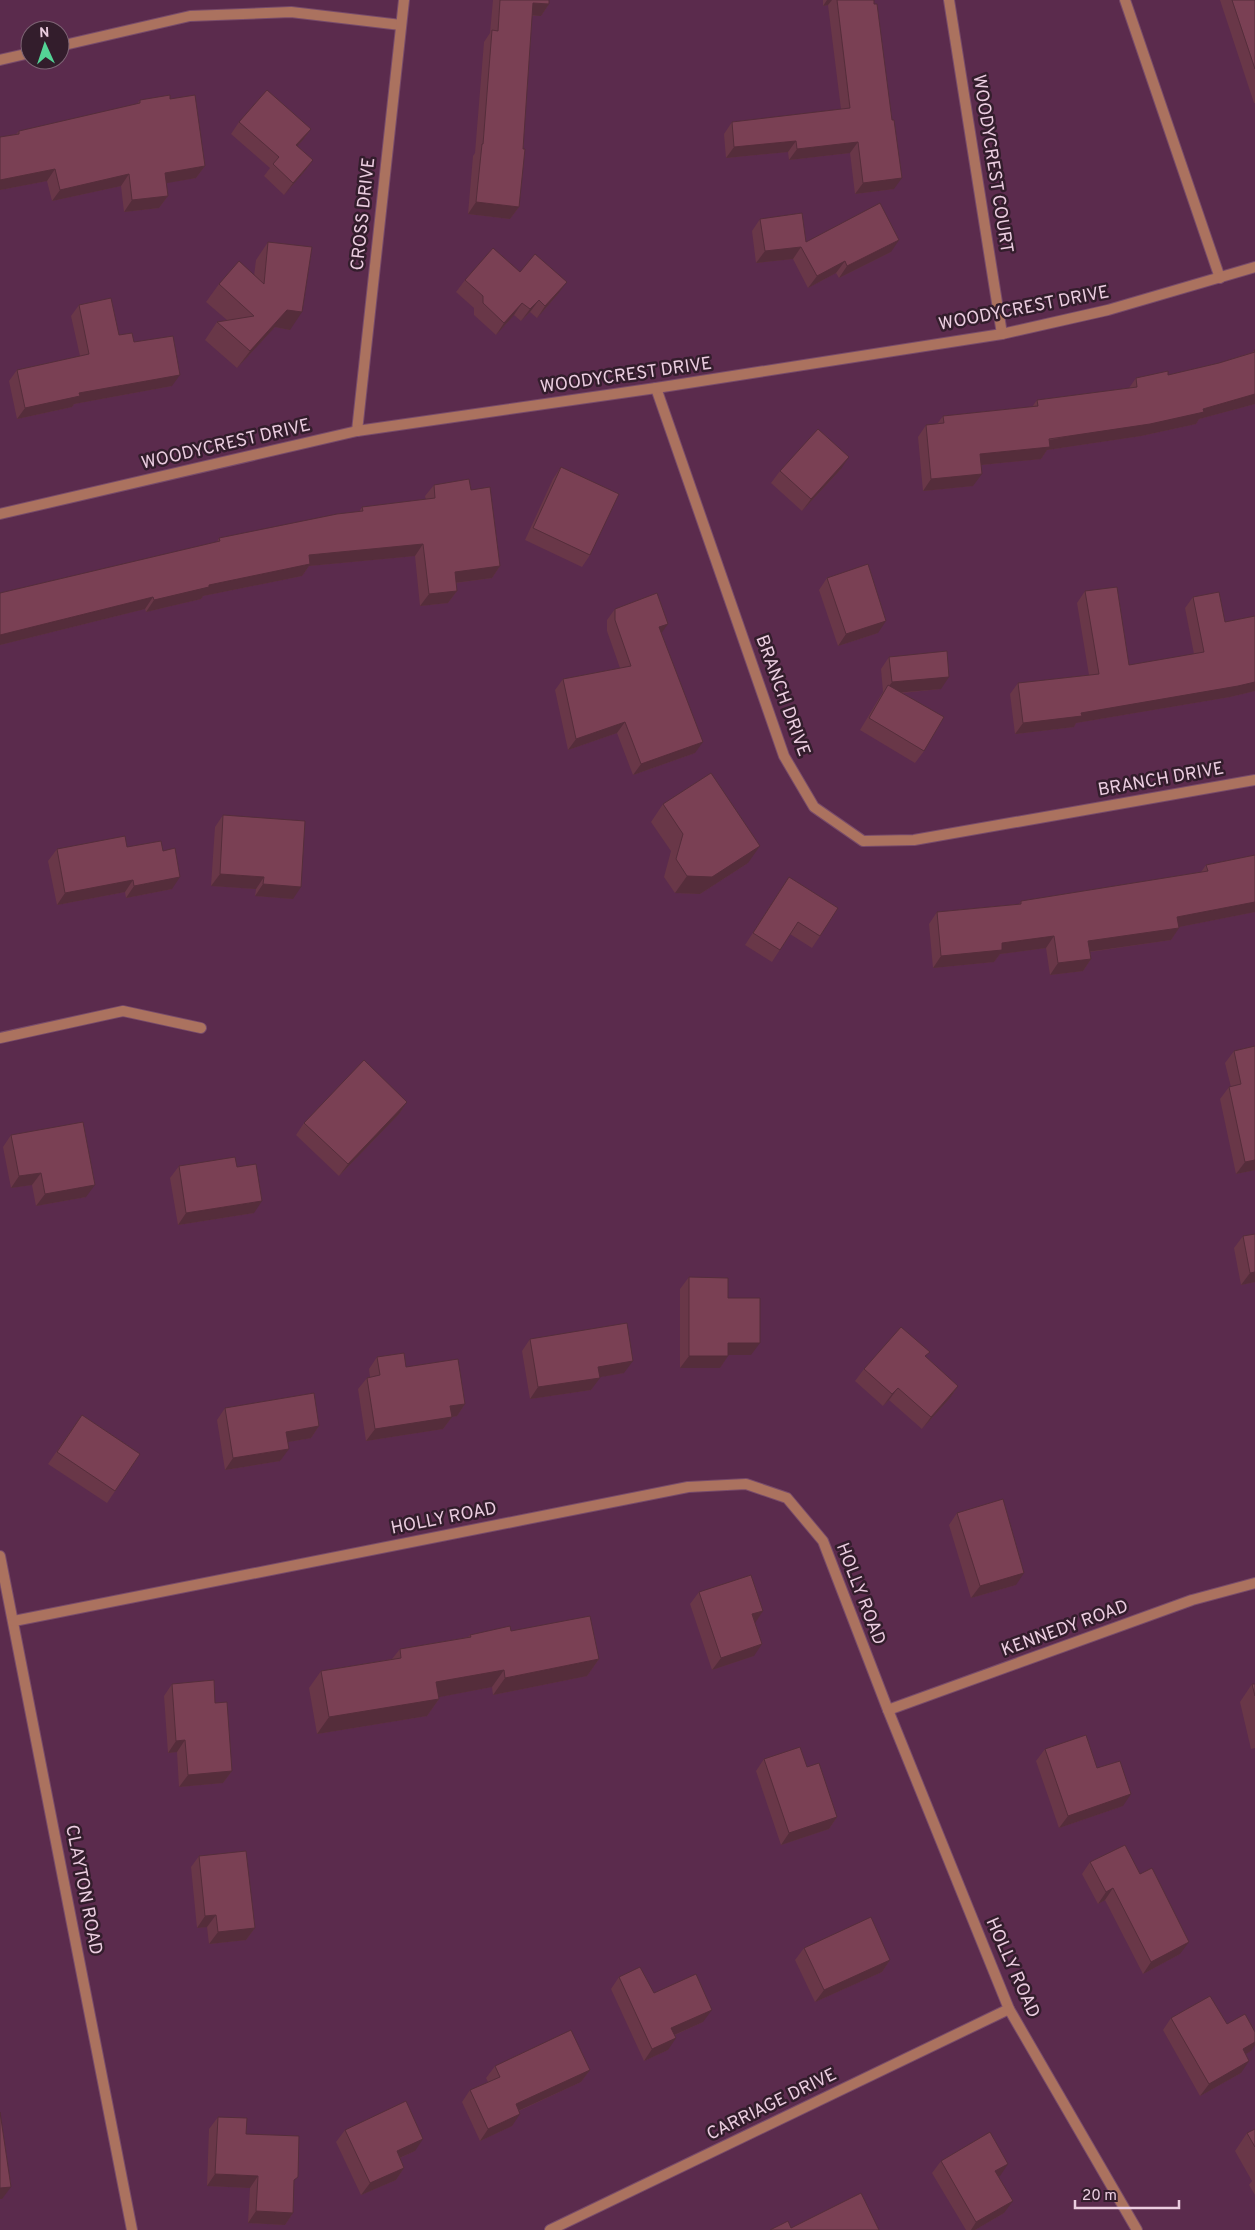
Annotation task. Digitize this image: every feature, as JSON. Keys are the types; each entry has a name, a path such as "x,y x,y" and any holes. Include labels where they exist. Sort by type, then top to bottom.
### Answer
{"street":[{"name":"CROSS DRIVE","path":"357,431 404,0"},
{"name":"WOODYCREST COURT","path":"949,0 1002,334"},
{"path":"1125,0 1220,278"},
{"path":"70,44 190,16 291,12 401,25"},
{"path":"0,60 20,55"},
{"name":"WOODYCREST DRIVE","path":"0,514 357,431 656,388 1002,334 1108,310 1255,267"},
{"name":"BRANCH DRIVE","path":"656,388 784,756 814,807 863,841 914,840 1255,780"},
{"path":"0,1038 123,1011 201,1028"},
{"name":"HOLLY ROAD","path":"14,1622 688,1487 746,1484 787,1498 823,1541 888,1710 1008,2009 1137,2230"},
{"name":"CLAYTON ROAD","path":"0,1556 132,2230"},
{"name":"KENNEDY ROAD","path":"888,1710 1192,1600 1255,1583"},
{"name":"CARRIAGE DRIVE","path":"550,2230 1008,2009"}],"building":[{"path":"500,0 549,0 549,4 533,3 523,149 525,149 519,207 476,202 483,144 492,30 498,31"},
{"path":"837,0 874,0 874,4 877,4 892,120 894,120 902,178 863,183 858,142 797,149 796,141 734,147 732,122 850,108"},
{"path":"1232,0 1255,0 1255,69"},
{"path":"267,90 311,129 296,145 313,160 293,183 273,164 279,157 239,122"},
{"path":"170,95 170,99 195,95 205,166 165,173 168,196 132,200 129,174 60,190 55,169 0,180 0,137 19,134 19,131 140,103 140,100"},
{"path":"880,203 899,240 847,266 845,261 817,276 801,247 765,251 760,219 802,213 806,242"},
{"path":"268,242 312,247 302,312 287,310 250,351 217,322 254,316 219,284 239,261 264,284"},
{"path":"493,248 520,272 535,254 567,282 545,306 539,300 530,309 522,303 504,323 483,303 483,296 465,280"},
{"path":"111,298 119,335 132,333 134,342 173,336 180,375 79,393 80,396 25,408 17,370 89,354 79,305"},
{"path":"1255,352 1255,394 1203,409 1204,412 1150,424 1049,439 1050,447 980,454 982,474 931,479 926,425 944,423 943,416 1038,406 1037,400 1137,387 1136,378 1168,371 1168,375"},
{"path":"818,429 849,457 811,499 780,471"},
{"path":"561,467 619,494 590,555 533,528"},
{"path":"469,479 471,490 490,487 500,566 455,572 457,591 429,594 423,544 309,555 310,564 209,585 209,587 154,600 153,597 0,635 0,593 220,541 219,538 337,514 363,511 362,507 435,498 434,485"},
{"path":"868,564 886,621 846,634 827,578"},
{"path":"1117,587 1129,665 1204,652 1193,597 1219,592 1225,622 1255,616 1255,682 1081,713 1082,716 1023,723 1018,683 1099,674 1085,591"},
{"path":"657,593 668,624 659,627 703,742 641,764 625,722 576,739 563,679 631,666 615,620 615,609"},
{"path":"947,651 949,677 892,682 889,657"},
{"path":"888,685 944,717 924,751 869,718"},
{"path":"711,773 760,846 712,877 687,876 676,859 683,834 663,804"},
{"path":"223,815 305,821 301,887 263,884 264,877 220,874"},
{"path":"125,836 127,847 161,841 163,851 175,848 180,877 134,886 133,880 65,893 57,849"},
{"path":"1255,855 1255,902 1177,917 1179,928 1088,941 1091,959 1058,963 1054,936 1002,943 1002,950 941,956 937,912 1021,904 1021,901 1208,871 1206,865"},
{"path":"789,877 838,908 820,936 798,922 780,950 753,933"},
{"path":"1255,1046 1255,1160 1245,1162 1229,1087 1241,1084 1234,1051"},
{"path":"364,1060 407,1102 348,1164 304,1123"},
{"path":"83,1122 95,1185 45,1194 41,1173 19,1176 11,1135"},
{"path":"235,1157 237,1167 256,1164 262,1201 186,1213 179,1166"},
{"path":"1255,1234 1255,1272 1250,1273 1243,1236"},
{"path":"689,1277 728,1278 728,1298 760,1298 760,1343 728,1343 728,1356 689,1356"},
{"path":"627,1323 633,1361 598,1367 600,1378 538,1387 530,1339"},
{"path":"901,1327 930,1352 925,1356 958,1386 931,1417 898,1388 892,1394 864,1369"},
{"path":"404,1353 406,1367 458,1359 465,1404 450,1406 452,1417 375,1429 367,1378 380,1375 377,1357"},
{"path":"314,1393 319,1426 286,1432 289,1449 233,1458 225,1408"},
{"path":"82,1415 140,1454 115,1491 57,1452"},
{"path":"1003,1499 1024,1573 980,1586 957,1513"},
{"path":"751,1575 763,1611 752,1614 762,1644 721,1658 699,1592"},
{"path":"590,1616 599,1659 505,1678 504,1670 436,1682 439,1699 329,1717 321,1671 401,1658 400,1649 471,1637 470,1635 510,1626 511,1631"},
{"path":"214,1680 215,1703 227,1702 232,1771 188,1775 185,1740 176,1741 172,1684"},
{"path":"1252,1684 1255,1684 1255,1696"},
{"path":"1086,1735 1097,1768 1120,1761 1131,1794 1068,1816 1045,1749"},
{"path":"800,1747 807,1767 819,1763 837,1817 789,1833 764,1759"},
{"path":"1125,1845 1140,1874 1152,1868 1189,1942 1151,1962 1113,1888 1106,1892 1090,1862"},
{"path":"246,1851 255,1928 218,1932 216,1915 205,1916 199,1856"},
{"path":"871,1917 890,1960 824,1990 804,1948"},
{"path":"640,1967 654,1993 696,1974 712,2010 671,2028 676,2038 652,2049 619,1977"},
{"path":"1210,1996 1227,2024 1245,2014 1255,2032 1255,2042 1243,2049 1249,2061 1209,2084 1171,2018"},
{"path":"571,2030 590,2070 516,2104 520,2114 488,2129 470,2090 500,2077 495,2066"},
{"path":"406,2101 423,2139 397,2151 404,2168 370,2183 345,2130"},
{"path":"0,2112 11,2187 0,2188"},
{"path":"218,2117 247,2118 246,2134 299,2136 298,2177 294,2180 293,2213 256,2211 258,2176 215,2174"},
{"path":"1255,2129 1255,2147 1247,2133"},
{"path":"990,2132 1008,2164 995,2171 1013,2201 976,2222 941,2161"},
{"path":"861,2193 879,2230 770,2230 788,2221 791,2228"}]}
